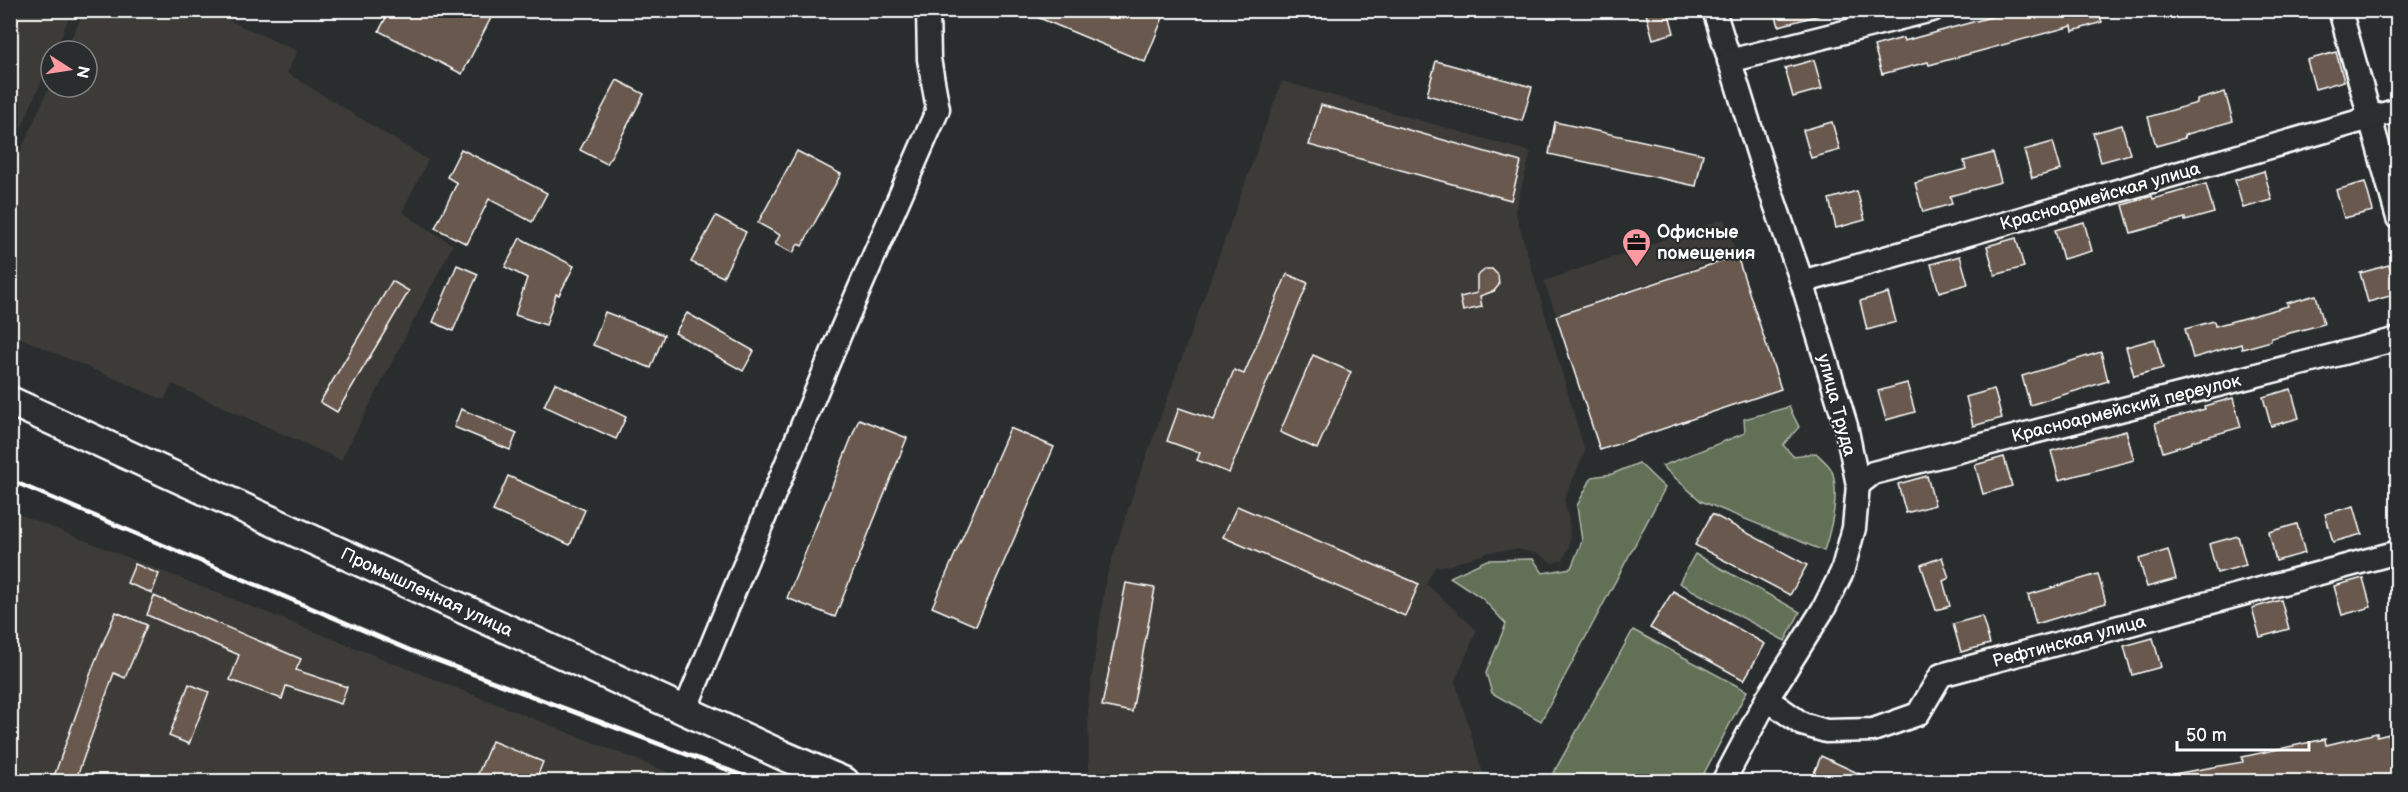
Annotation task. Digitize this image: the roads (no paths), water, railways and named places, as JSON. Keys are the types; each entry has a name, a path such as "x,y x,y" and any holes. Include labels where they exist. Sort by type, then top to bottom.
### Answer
{"main road":[{"name":"Промышленная улица","path":"10,401 845,782"}],"street":[{"path":"685,710 842,329 938,110 929,59 928,10"},
{"name":"улица Труда","path":"1714,10 1846,426 1858,485 1854,528 1842,572 1824,608 1767,699 1723,782"},
{"path":"1729,61 1932,10"},
{"path":"2340,10 2397,218"},
{"name":"Красноармейская улица","path":"1802,282 2397,110"},
{"name":"Красноармейский переулок","path":"1858,485 1873,473 2397,339"},
{"name":"Рефтинская улица","path":"1767,699 1802,724 1826,731 1873,730 1918,714 1941,675 2397,552"}],"railway":[{"path":"10,480 412,651 760,782"}],"place":[{"name":"Офисные помещения","path":"1636,268"}]}
